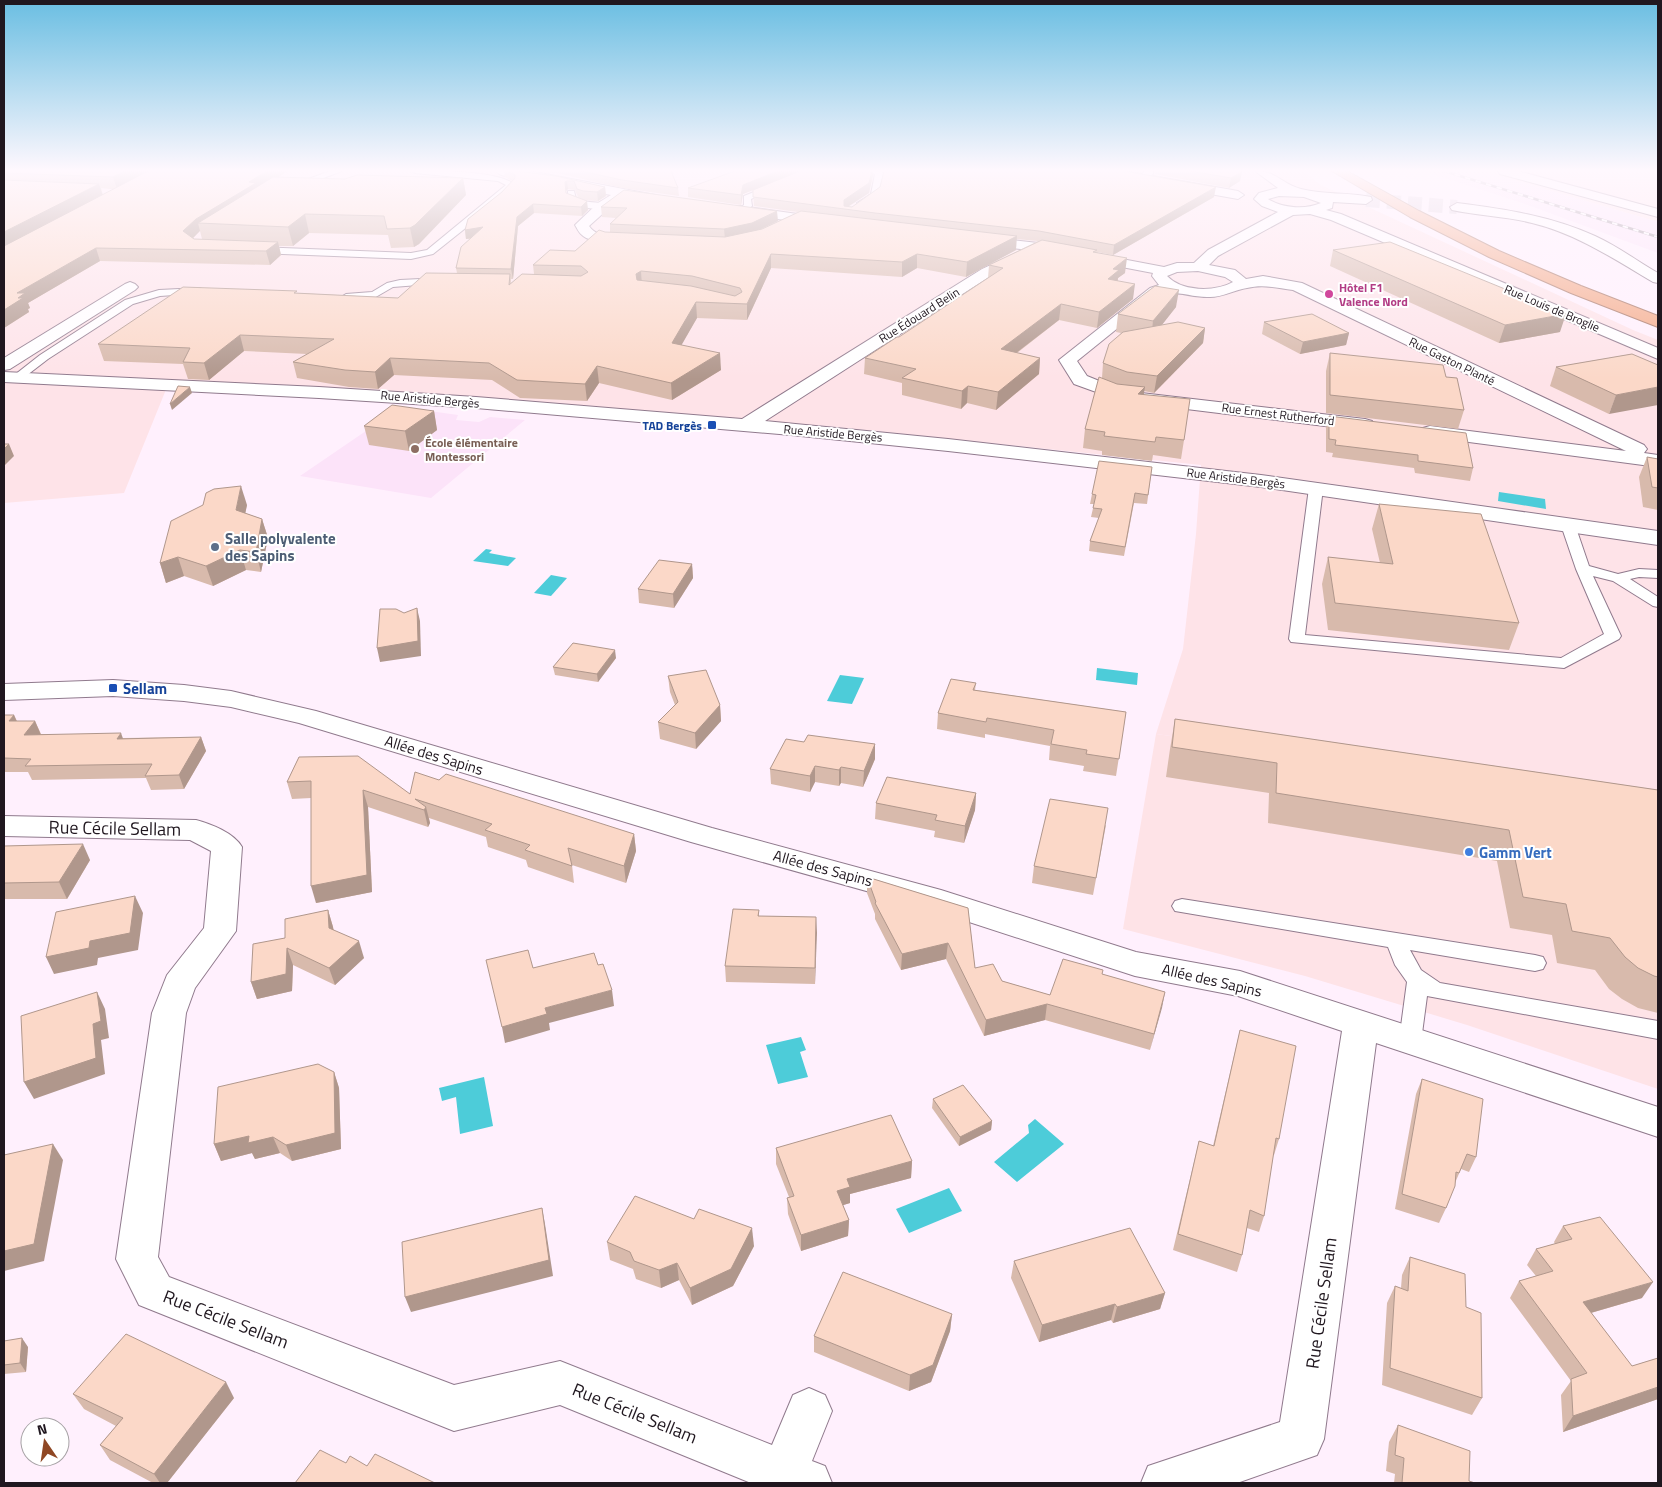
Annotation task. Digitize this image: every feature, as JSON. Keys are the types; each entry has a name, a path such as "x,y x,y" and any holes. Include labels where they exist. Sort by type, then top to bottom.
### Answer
{"highway":[{"path":"1469,240 1658,322"}],"street":[{"path":"614,240 646,242"},
{"path":"981,240 1038,247 1168,279 1178,268 1198,267 1230,273 1239,278 1241,284"},
{"path":"1198,267 1213,253 1233,240"},
{"name":"Rue Louis de Broglie","path":"1391,240 1658,354"},
{"path":"1592,240 1658,280"},
{"name":"Rue Édouard Belin","path":"746,425 987,272 1038,247"},
{"name":"Rue Gaston Planté","path":"1168,279 1188,291 1220,293 1234,290 1241,284 1263,281 1297,286 1658,460"},
{"name":"Rue Ernest Rutherford","path":"1168,279 1068,360 1080,380 1122,396 1378,426"},
{"path":"8,373 130,288"},
{"name":"Rue Aristide Bergès","path":"8,373 346,393 936,442 1316,488 1658,538"},
{"path":"1418,431 1658,460"},
{"name":"Allée des Sapins","path":"4,692 113,688 184,693 263,706 307,717 692,832 930,898 1135,964 1240,984 1658,1122"},
{"name":"Rue Cécile Sellam","path":"4,826 196,830 227,847 220,931 179,984 169,1013 137,1259 154,1291 454,1408 560,1382 790,1480"},
{"name":"Rue Cécile Sellam","path":"1165,1483 1301,1439 1361,1025"},
{"path":"790,1480 809,1412"}],"lane":[{"path":"246,250 411,256 430,252 445,240"},
{"path":"336,296 366,297 400,283 456,281"},
{"path":"8,373 44,356 129,302 159,293 214,292"},
{"path":"1316,488 1297,639 1564,663 1613,636 1583,569 1568,525"},
{"path":"1583,569 1618,578 1658,603"},
{"path":"1618,578 1639,573 1658,574"},
{"path":"1182,906 1535,963"},
{"path":"1396,940 1407,969 1418,982 1435,990 1658,1030"},
{"path":"1410,1041 1418,982"}],"shaded area":[{"path":"4,240 1440,240 1658,340 1658,803 1156,734 1183,649 1196,534 1201,465 826,426 483,408 164,386 165,392 124,493 4,503"},
{"path":"1624,240 1658,240 1658,253"},
{"name":"École élémentaire Montessori","path":"401,407 458,415 456,420 479,422 490,417 525,420 431,498 300,476"},
{"path":"1156,734 1658,803 1658,1089 1467,1025 1305,976 1123,929"}],"water":[{"path":"1499,492 1545,499 1546,509 1498,501"},
{"path":"486,549 492,550 489,553 516,558 508,566 473,561"},
{"path":"551,575 567,578 551,596 534,593"},
{"path":"1097,668 1138,673 1137,685 1096,680"},
{"path":"840,675 864,678 852,704 827,701"},
{"path":"801,1037 806,1050 800,1052 808,1077 778,1084 766,1045"},
{"path":"484,1077 493,1126 460,1134 456,1097 442,1101 439,1088"},
{"path":"1035,1119 1064,1144 1017,1182 994,1162 1029,1133 1028,1125"},
{"path":"949,1188 962,1211 909,1233 896,1209"}],"building":[{"path":"15,240 278,242 266,251 96,248 17,293 25,293 18,298 23,298 4,310 4,246"},
{"path":"468,240 514,240 511,269 456,268 461,247"},
{"path":"587,240 1009,240 967,262 917,254 902,262 771,254 747,304 696,302 672,343 720,353 671,383 597,366 585,384 517,380 489,363 390,358 375,372 345,370 293,362 334,339 240,335 204,363 183,362 190,348 98,344 183,287 297,291 294,293 398,298 426,273 510,274 509,285 522,274 581,276 588,272 581,266 533,265 550,250 575,251","holes":["641,271 692,276 740,288 742,292 735,296 691,286 637,280 636,274"]},
{"path":"1044,240 1097,250 1093,252 1127,258 1113,269 1119,270 1108,279 1135,284 1099,312 1061,304 1001,349 1040,358 998,392 968,386 962,391 902,378 916,369 865,358 1003,268 989,265"},
{"path":"1089,240 1122,240 1114,245"},
{"path":"1390,242 1566,314 1505,325 1333,250"},
{"path":"1155,286 1179,290 1153,321 1118,314"},
{"path":"1312,314 1349,333 1303,342 1264,322"},
{"path":"1178,322 1205,328 1157,376 1127,372 1103,363 1109,344 1123,332"},
{"path":"1330,353 1443,365 1446,377 1457,378 1464,410 1330,395"},
{"path":"1632,354 1658,365 1658,387 1616,395 1556,367"},
{"path":"1099,377 1117,384 1145,387 1138,394 1190,399 1184,440 1156,437 1155,442 1104,436 1105,432 1085,429"},
{"path":"178,386 190,387 170,404"},
{"path":"392,405 434,411 405,431 364,426"},
{"path":"1329,416 1466,433 1473,468 1418,461 1418,455 1335,445 1336,440 1329,439"},
{"path":"1647,457 1658,459 1658,488 1652,487"},
{"path":"1099,461 1152,467 1148,495 1135,493 1125,547 1090,541 1102,509 1093,508 1096,495 1092,494"},
{"path":"241,486 236,510 262,519 256,552 240,550 206,566 178,557 160,563 171,521 203,505 206,493 214,489"},
{"path":"1379,504 1481,514 1519,623 1335,603 1328,557 1393,564"},
{"path":"659,560 692,564 673,594 638,589"},
{"path":"417,608 418,641 377,648 380,609 396,609 404,613"},
{"path":"573,643 615,650 597,674 553,667"},
{"path":"706,670 720,705 695,733 658,722 678,702 668,676"},
{"path":"951,679 976,683 973,690 1126,712 1119,759 1086,754 1087,750 1051,744 1054,730 987,718 986,722 938,713"},
{"path":"4,715 14,715 9,721 35,721 24,735 121,733 117,739 201,737 179,775 145,776 152,764 25,766 31,759 4,758"},
{"path":"1175,719 1658,790 1658,977 1638,968 1625,957 1610,938 1572,931 1566,904 1523,897 1509,830 1276,793 1277,763 1172,747"},
{"path":"808,735 875,744 864,771 841,767 839,770 815,766 810,776 770,769 786,739 804,742"},
{"path":"358,756 410,794 415,772 439,780 446,774 634,834 624,866 568,848 572,866 525,850 530,845 485,830 492,824 415,799 426,807 424,810 363,790 367,875 311,886 311,781 287,782 299,757"},
{"path":"887,777 976,793 965,826 935,820 937,815 876,803"},
{"path":"1050,799 1108,808 1096,878 1034,866"},
{"path":"83,844 59,882 4,883 4,846"},
{"path":"867,877 968,908 975,968 993,964 1002,981 1050,995 1063,959 1103,970 1102,974 1165,992 1154,1034 1047,1004 986,1020 948,943 902,954 875,903"},
{"path":"135,896 130,933 90,941 89,948 46,957 56,912"},
{"path":"733,909 759,910 758,916 816,917 815,968 725,966"},
{"path":"328,910 329,928 359,941 329,968 287,948 286,974 251,982 253,944 285,938 285,919"},
{"path":"528,950 533,968 594,953 598,965 603,964 612,990 545,1008 547,1014 502,1027 486,960"},
{"path":"97,992 101,1021 93,1024 96,1058 24,1082 21,1016"},
{"path":"1240,1030 1296,1046 1279,1139 1276,1138 1264,1216 1250,1210 1242,1255 1178,1234 1199,1141 1214,1146"},
{"path":"318,1064 334,1072 335,1133 286,1145 273,1137 248,1143 249,1136 214,1144 218,1087"},
{"path":"1422,1079 1483,1099 1476,1157 1467,1154 1459,1173 1456,1172 1455,1186 1446,1208 1402,1194"},
{"path":"963,1085 992,1121 960,1137 933,1099"},
{"path":"891,1115 912,1161 847,1179 850,1187 837,1191 849,1220 801,1235 787,1198 794,1196 776,1148"},
{"path":"53,1144 34,1244 4,1251 4,1155"},
{"path":"635,1196 694,1219 699,1209 752,1228 731,1269 690,1288 677,1263 659,1270 634,1261 630,1252 607,1242"},
{"path":"542,1208 549,1260 405,1297 402,1242"},
{"path":"1600,1217 1653,1282 1583,1302 1632,1366 1658,1358 1658,1387 1573,1416 1571,1379 1587,1373 1519,1281 1553,1271 1536,1249 1572,1239 1563,1226"},
{"path":"1130,1228 1165,1293 1117,1307 1115,1304 1042,1325 1014,1261"},
{"path":"1410,1257 1465,1274 1466,1307 1481,1313 1482,1398 1390,1368 1395,1286 1408,1291"},
{"path":"843,1272 952,1314 933,1365 910,1375 814,1336"},
{"path":"126,1334 226,1382 154,1474 100,1445 123,1418 73,1394"},
{"path":"22,1338 20,1363 4,1365 4,1341"},
{"path":"1398,1425 1470,1451 1469,1481 1475,1483 1402,1483 1404,1458 1395,1455"},
{"path":"320,1450 346,1463 350,1456 367,1466 375,1454 435,1483 295,1483"}],"place":[{"name":"Hôtel F1 Valence Nord","path":"1329,294"},
{"name":"TAD Bergès","path":"712,425"},
{"name":"École élémentaire Montessori","path":"415,449"},
{"name":"Salle polyvalente des Sapins","path":"215,547"},
{"name":"Sellam","path":"113,688"},
{"name":"Gamm Vert","path":"1469,852"}]}
